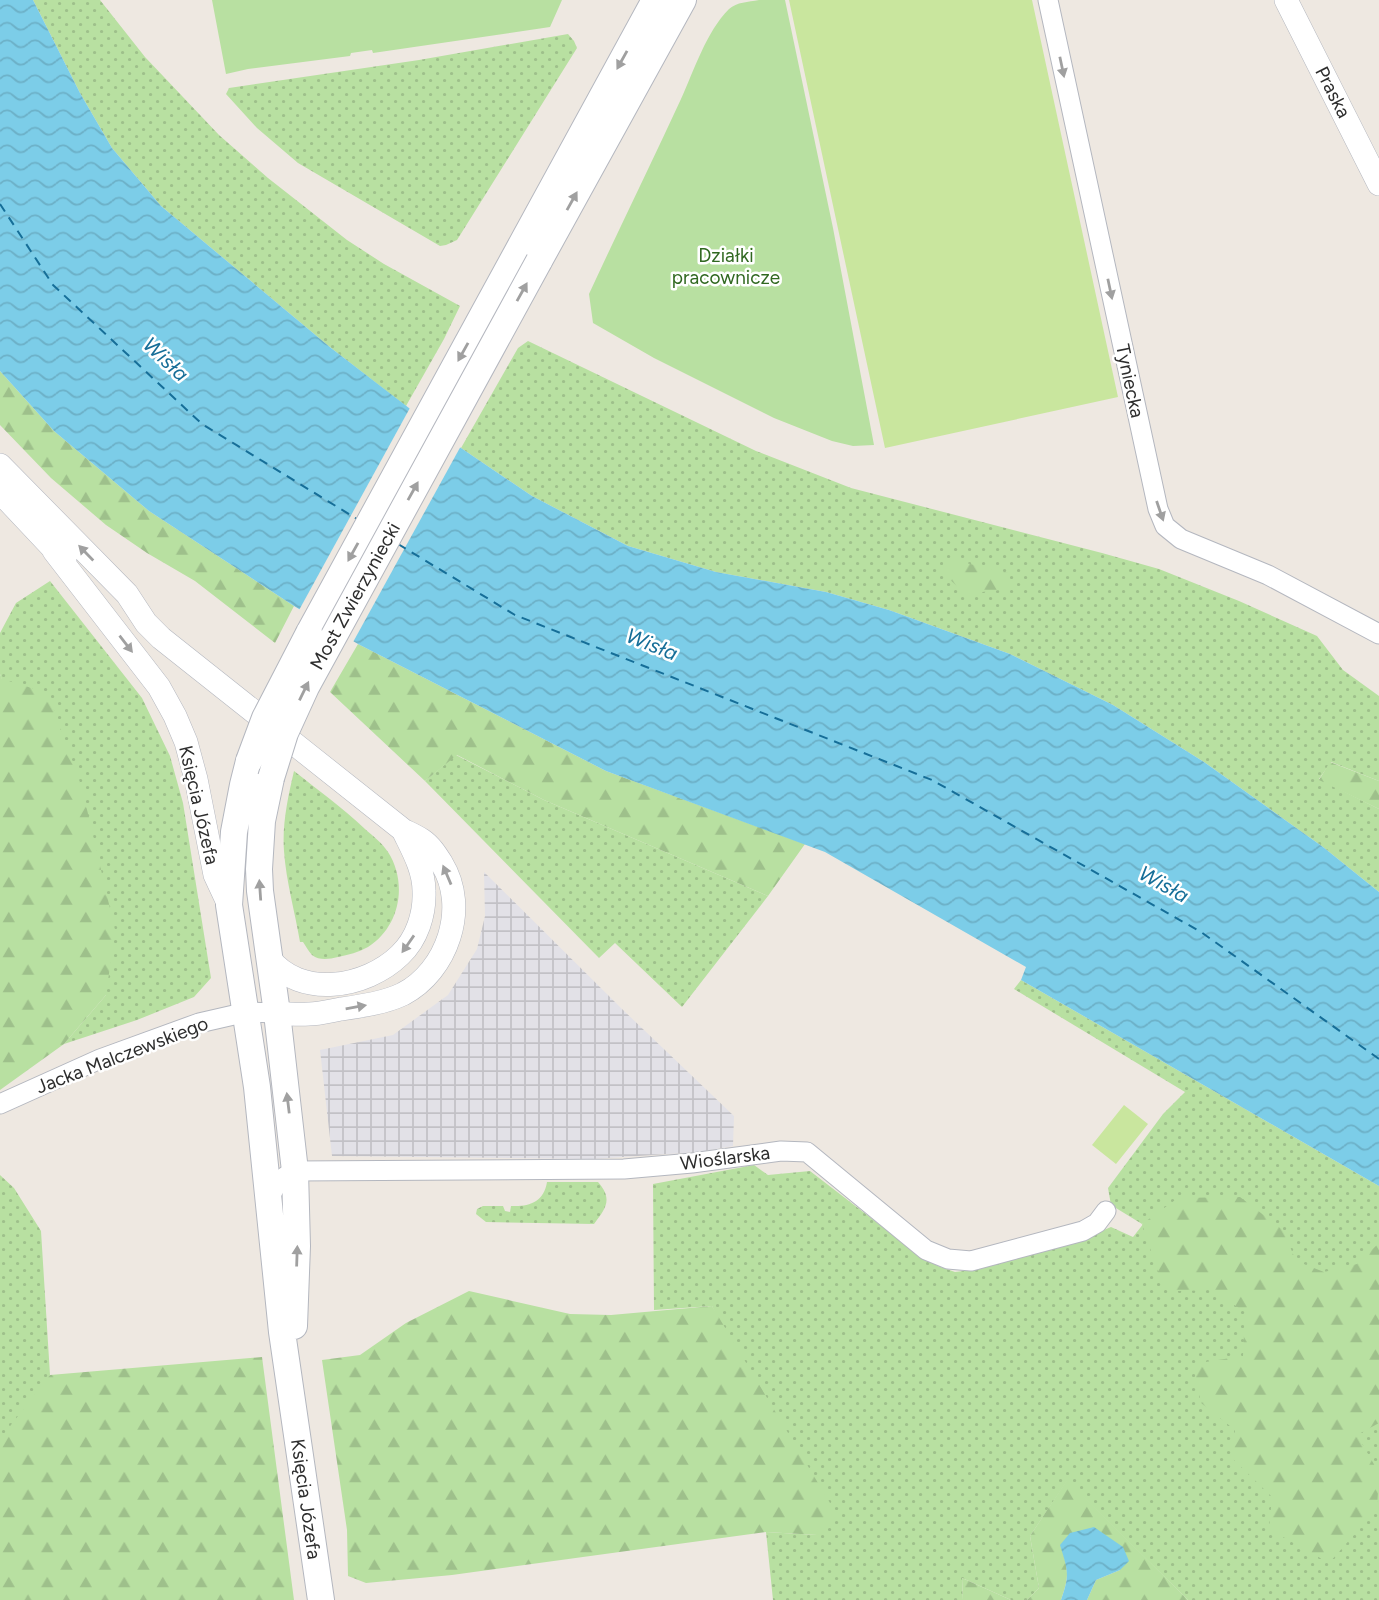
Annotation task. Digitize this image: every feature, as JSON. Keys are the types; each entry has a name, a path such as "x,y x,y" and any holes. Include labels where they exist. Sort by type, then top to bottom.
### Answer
{"main road":[{"path":"529,255 656,0"},
{"path":"529,255 683,0"},
{"name":"Most Zwierzyniecki","path":"229,905 234,832 240,798 261,728 283,681 529,255"},
{"name":"Most Zwierzyniecki","path":"269,958 259,869 262,821 271,778 285,733 306,687 529,255"},
{"name":"Księcia Józefa","path":"229,905 262,1125 282,1332 321,1600"},
{"name":"Księcia Józefa","path":"269,958 295,1171 297,1246 292,1397"}],"street":[{"name":"Tyniecka","path":"1048,0 1158,509 1165,526 1181,539 1268,575 1379,634"},
{"name":"Praska","path":"1286,0 1379,184"},
{"name":"Księcia Józefa","path":"0,465 127,594 146,624"},
{"name":"Księcia Józefa","path":"0,492 54,551 159,687 186,742 215,875 229,905"},
{"name":"Księcia Józefa","path":"54,551 117,608 146,624 403,830 422,839 446,870 454,902 452,930 431,970 411,989 382,1002 311,1014 247,1012"},
{"name":"Księcia Józefa","path":"269,958 281,971 295,979 332,984 372,974 390,964 402,953 417,931 424,904 423,880 403,830"},
{"name":"Jacka Malczewskiego","path":"0,1104 100,1059 160,1036 199,1023 247,1012"},
{"path":"262,1125 277,1157 295,1171"},
{"name":"Wioślarska","path":"295,1171 624,1169 715,1161 780,1151 807,1152 926,1250 948,1259 971,1261 1083,1231 1097,1223 1106,1211"},
{"path":"268,1203 278,1183 285,1175 295,1171"}],"shaded area":[{"path":"484,872 734,1116 733,1146 699,1152 592,1159 332,1156 320,1050 393,1035 448,995 477,949 485,916"}],"green space":[{"path":"33,0 100,0 145,57 219,135 268,178 347,240 460,306 406,406 331,348 161,206 112,148 80,93"},
{"path":"212,0 562,0 550,27 373,53 372,50 351,53 350,56 226,74"},
{"name":"Działki pracownicze","path":"759,0 785,0 833,228 874,445 853,446 832,441 774,418 654,358 593,323 589,294 707,40 729,9"},
{"path":"789,0 1032,0 1118,397 885,448"},
{"path":"568,34 577,48 457,240 446,245 440,246 298,163 257,128 226,94 229,88 419,60"},
{"path":"528,341 756,451 851,488 1159,569 1317,636 1343,670 1379,696 1379,781 1331,762 1319,779 1379,809 1379,892 1323,847 1204,762 1113,705 1010,654 889,610 826,592 716,572 628,546 532,496 461,448 518,348"},
{"path":"0,371 54,431 149,511 294,606 275,643 195,581 106,525 51,478 0,425"},
{"path":"945,558 1008,573 1008,589 965,594 941,571"},
{"path":"50,581 142,698 170,756 183,803 211,978 194,997 137,1020 64,1044 106,995 0,674 0,633 16,603"},
{"path":"358,644 606,771 805,844 768,896 544,800 457,755 425,781 330,692"},
{"path":"0,674 2,679 48,693 82,788 115,930 106,995 64,1044 0,1090"},
{"path":"456,755 544,800 768,896 682,1007 615,943 599,958 425,781"},
{"path":"1330,762 1379,781 1379,809 1319,780"},
{"path":"294,771 377,840 394,864 399,890 394,916 379,938 368,947 353,953 321,959 312,955 303,942 300,942 284,851 286,811"},
{"path":"1021,980 1379,1186 1379,1600 1188,1600 1067,1481 1030,1536 1039,1588 1027,1600 1011,1600 962,1578 963,1600 773,1600 766,1532 817,1535 712,1306 654,1310 653,1184 754,1165 768,1175 810,1171 919,1255 955,1272 980,1269 1087,1237 1111,1227 1133,1237 1144,1223 1111,1205 1108,1188 1163,1114 1185,1092 1014,989"},
{"path":"1124,1105 1148,1124 1116,1164 1092,1145"},
{"path":"0,1175 14,1188 41,1231 50,1375 0,1472"},
{"path":"547,1182 598,1182 605,1193 606,1203 594,1224 486,1222 476,1214 477,1209 483,1206 503,1206 505,1211 510,1212 511,1206 535,1202 543,1194"},
{"path":"1240,1197 1283,1230 1296,1261 1324,1272 1357,1264 1379,1243 1379,1423 1357,1435 1379,1473 1377,1509 1329,1563 1269,1529 1272,1497 1232,1458 1235,1430 1201,1403 1193,1364 1243,1356 1245,1312 1211,1290 1178,1291 1161,1281 1142,1224 1178,1198"},
{"path":"469,1291 570,1314 611,1315 712,1306 836,1513 817,1535 766,1532 452,1575 366,1583 348,1576 347,1530 322,1360 360,1355 406,1323"},
{"path":"262,1357 294,1600 0,1600 0,1439 50,1375"},
{"path":"1067,1480 1188,1600 1087,1600 1096,1580 1120,1570 1061,1545 1067,1572 1061,1600 1027,1600 1039,1588 1030,1536"},
{"path":"962,1578 1011,1600 963,1600"}],"water":[{"name":"Wisła","path":"0,0 33,0 80,93 112,148 161,206 331,348 461,448 532,496 628,546 716,572 826,592 889,610 1010,654 1113,705 1204,762 1323,847 1379,892 1379,1186 1021,980 1026,967 825,852 606,771 358,644 294,606 149,511 54,431 0,371"},
{"path":"1094,1527 1123,1547 1129,1561 1120,1570 1096,1580 1087,1600 1061,1600 1067,1572 1060,1545 1070,1533"}],"pier":[{"path":"411,406 462,444 352,644 298,612"}],"ferry route":[{"path":"0,204 53,285 202,424 357,519"},
{"path":"398,544 515,615 932,780 1201,932 1379,1059"}]}
